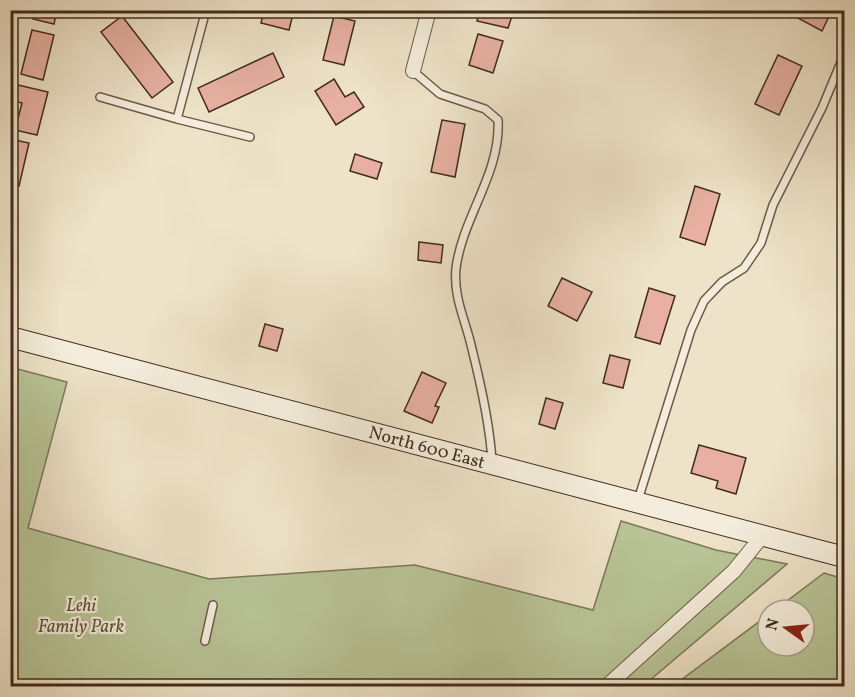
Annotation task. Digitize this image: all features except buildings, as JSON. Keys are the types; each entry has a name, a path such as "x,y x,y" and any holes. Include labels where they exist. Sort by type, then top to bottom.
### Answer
{"street":[{"path":"413,71 429,10"},
{"name":"North 600 East","path":"10,337 844,557"},
{"path":"607,687 734,571 762,535"}],"lane":[{"path":"177,119 206,10"},
{"path":"637,502 691,330 704,302 722,282 744,268 761,243 773,205 822,108 844,55"},
{"path":"413,71 440,94 485,109 498,120 499,139 491,167 467,223 456,270 457,299 472,347 491,444 492,464"},
{"path":"100,97 250,137"},
{"path":"205,641 213,605"}],"green space":[{"name":"Lehi Family Park","path":"10,367 67,382 28,528 209,579 415,565 593,610 621,521 716,550 787,564 643,686 11,686"},
{"path":"824,573 844,579 844,686 673,686 756,624 756,658 816,658 816,598 791,598"}]}
